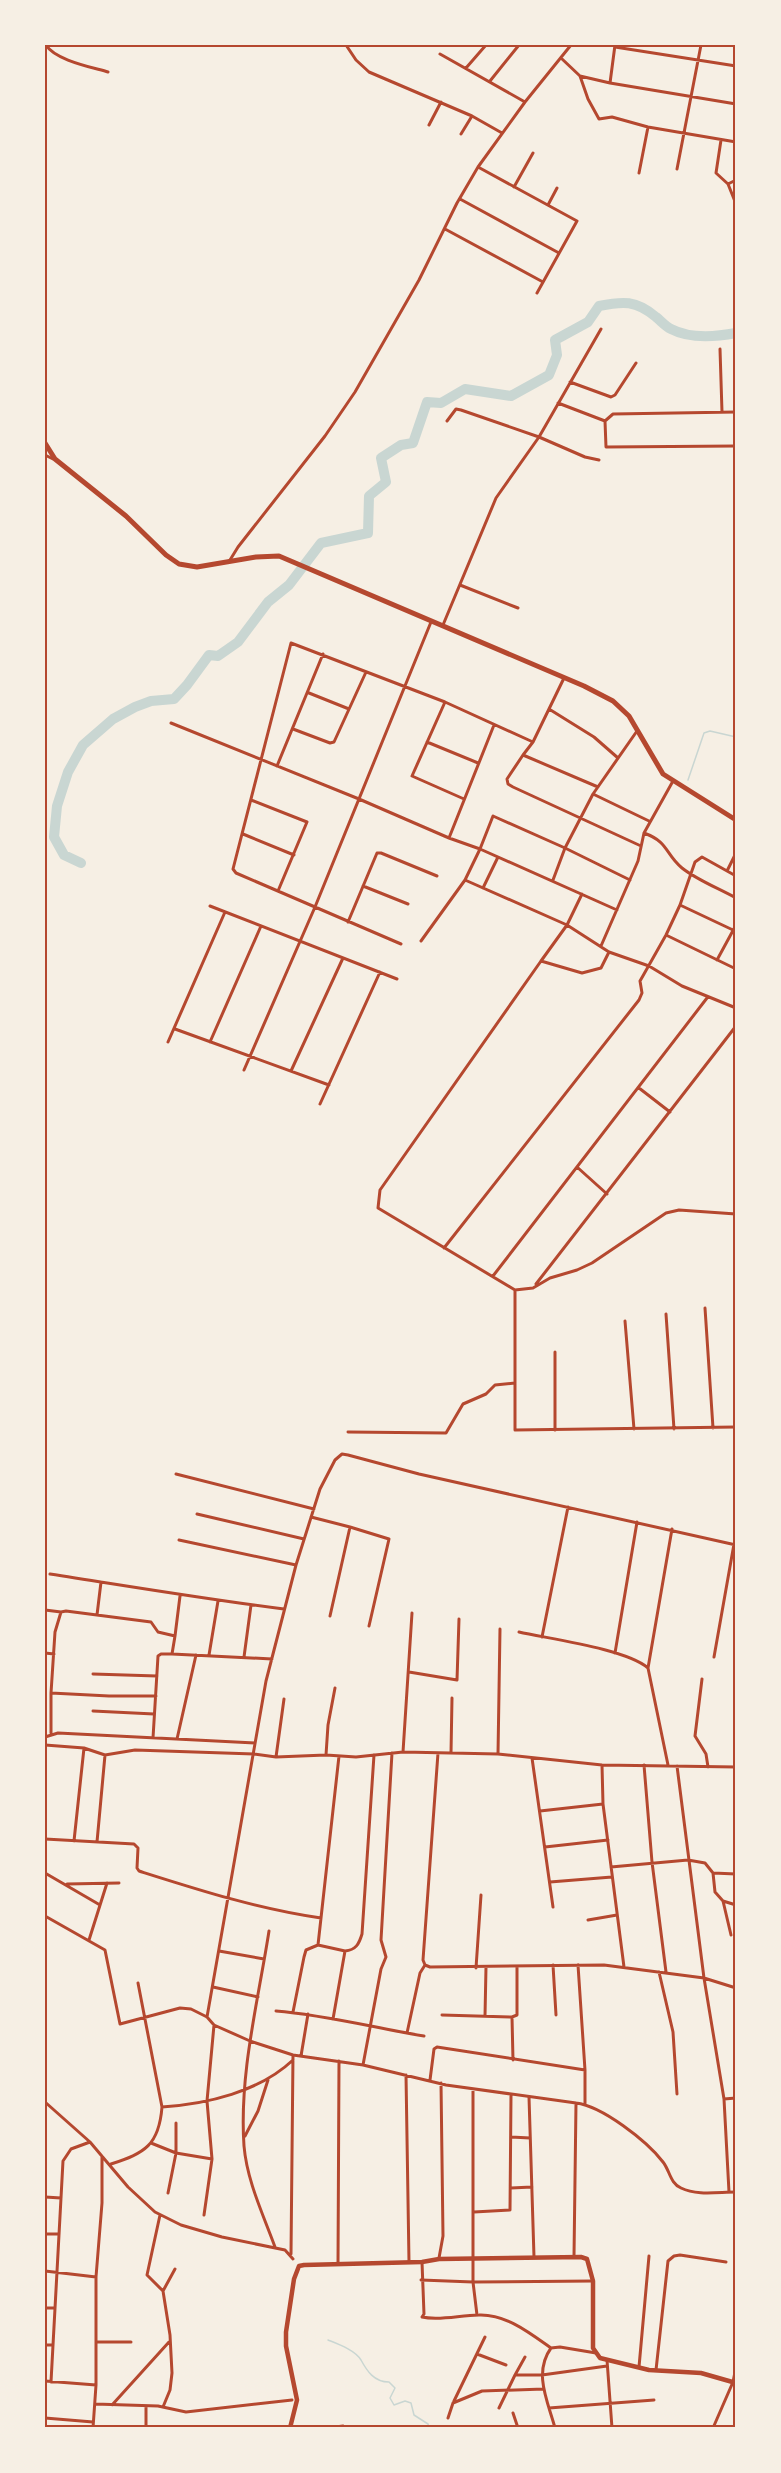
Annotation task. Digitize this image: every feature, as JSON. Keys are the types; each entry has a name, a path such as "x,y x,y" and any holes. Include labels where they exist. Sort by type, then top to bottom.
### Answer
{"main road":[{"path":"45,443 55,459 126,516 166,555 179,564 197,567 256,556 279,556 442,627 565,677 613,701 629,716 638,729 660,770 673,781 736,820"}],"street":[{"path":"46,45 58,56 108,72"},
{"path":"346,45 356,60 369,72 472,116 502,133"},
{"path":"466,68 486,45"},
{"path":"489,82 519,45"},
{"path":"230,562 238,547 325,436 356,392 383,346 478,167 525,102 571,45"},
{"path":"676,169 685,134 701,45"},
{"path":"610,83 615,46 736,66"},
{"path":"440,54 525,102"},
{"path":"561,58 580,76 588,99 599,119 612,117 648,127 736,142"},
{"path":"580,76 736,105"},
{"path":"429,125 441,102"},
{"path":"461,134 472,116"},
{"path":"639,173 648,127"},
{"path":"721,140 716,173 728,184 736,204"},
{"path":"514,187 532,153"},
{"path":"478,167 577,221 537,293"},
{"path":"728,184 736,180"},
{"path":"548,205 557,188"},
{"path":"460,199 559,253"},
{"path":"445,229 543,282"},
{"path":"442,627 496,498 539,437 601,329"},
{"path":"720,349 722,412"},
{"path":"570,382 611,397 615,395 636,363"},
{"path":"558,403 605,421"},
{"path":"447,421 456,409 461,410 539,437 585,457 599,460"},
{"path":"605,421 613,414 736,412"},
{"path":"605,421 606,447 736,446"},
{"path":"45,455 55,459"},
{"path":"460,585 518,608"},
{"path":"244,1070 301,941 431,622"},
{"path":"401,944 234,871 233,867 260,758 291,643 445,702 533,742"},
{"path":"277,766 309,693 323,654"},
{"path":"293,729 332,743 336,741 366,671"},
{"path":"565,677 533,742 509,773 508,784 641,846"},
{"path":"309,693 349,709"},
{"path":"445,702 412,776 464,800"},
{"path":"549,709 594,737 618,758"},
{"path":"171,723 480,849 617,910"},
{"path":"449,838 494,725"},
{"path":"553,880 565,848 593,794 638,729"},
{"path":"427,742 478,763"},
{"path":"523,755 598,787"},
{"path":"601,947 638,861 649,821 673,781"},
{"path":"593,794 649,821"},
{"path":"251,800 306,821 279,891"},
{"path":"421,941 465,880 493,816 630,880"},
{"path":"644,833 661,841 679,866 736,898"},
{"path":"243,834 294,855"},
{"path":"348,922 375,854 379,853 437,876"},
{"path":"727,871 736,853"},
{"path":"482,888 498,857"},
{"path":"444,1248 639,1000 642,993 640,981 666,935 695,862 702,857 736,876"},
{"path":"465,880 567,925 609,952 649,966 682,987 736,1008"},
{"path":"363,886 408,904"},
{"path":"582,894 567,925 380,1190 377,1205 381,1212 515,1290 533,1288 550,1278 578,1270 592,1263 666,1213 679,1210 736,1214"},
{"path":"680,904 733,930"},
{"path":"210,906 397,979"},
{"path":"168,1042 225,911"},
{"path":"717,960 736,924"},
{"path":"210,1042 261,926"},
{"path":"666,935 736,969"},
{"path":"541,961 582,974 600,968 609,952"},
{"path":"291,1071 343,958"},
{"path":"320,1104 380,972"},
{"path":"493,1276 707,998"},
{"path":"533,1288 736,1026"},
{"path":"175,1029 328,1085"},
{"path":"639,1088 670,1112"},
{"path":"577,1167 607,1194"},
{"path":"515,1290 515,1430 736,1427"},
{"path":"705,1308 713,1428"},
{"path":"666,1314 674,1429"},
{"path":"625,1321 634,1429"},
{"path":"555,1352 555,1430"},
{"path":"348,1432 446,1433 463,1404 486,1394 495,1385 515,1383"},
{"path":"207,2017 266,1681 311,1517 325,1476 335,1460 342,1454 419,1474 735,1544 714,1657"},
{"path":"176,1474 314,1509"},
{"path":"542,1637 568,1507"},
{"path":"197,1514 304,1539"},
{"path":"311,1517 389,1539 369,1626"},
{"path":"615,1653 637,1522"},
{"path":"330,1616 350,1527"},
{"path":"668,1765 648,1668 672,1529"},
{"path":"179,1540 296,1565"},
{"path":"50,1574 159,1590 180,1596 284,1609"},
{"path":"97,1615 101,1582"},
{"path":"172,1654 180,1596"},
{"path":"209,1655 218,1600"},
{"path":"244,1657 251,1605"},
{"path":"45,1610 146,1621 153,1624 158,1632 174,1636"},
{"path":"51,1734 55,1632 61,1612"},
{"path":"403,1752 412,1613"},
{"path":"409,1672 457,1680 459,1619"},
{"path":"498,1754 500,1629"},
{"path":"519,1632 615,1653 638,1660 648,1668"},
{"path":"45,1653 54,1654"},
{"path":"153,1738 158,1656 161,1653 272,1659"},
{"path":"177,1739 196,1655"},
{"path":"93,1674 157,1676"},
{"path":"702,1680 695,1736 706,1754 708,1767"},
{"path":"326,1755 328,1725 335,1688"},
{"path":"51,1693 156,1696"},
{"path":"451,1753 452,1698"},
{"path":"276,1757 284,1699"},
{"path":"93,1711 154,1714"},
{"path":"45,1737 51,1734 255,1743"},
{"path":"45,1745 84,1748 105,1755 135,1750 254,1754 276,1757 374,1755 403,1752 498,1754 602,1766 736,1767"},
{"path":"74,1841 84,1748"},
{"path":"425,1965 423,1960 438,1753"},
{"path":"363,2065 381,1969 386,1957 381,1940 392,1754"},
{"path":"97,1842 105,1755"},
{"path":"293,2012 306,1950 318,1945 345,1951 352,1950 359,1944 363,1934 374,1755"},
{"path":"318,1945 339,1756"},
{"path":"532,1758 553,1907"},
{"path":"644,1765 652,1862 666,1972"},
{"path":"602,1766 603,1804 624,1967"},
{"path":"677,1766 704,1978 724,2099 729,2192"},
{"path":"540,1811 603,1804"},
{"path":"45,1839 137,1845 139,1871 229,1900 285,1913 321,1918"},
{"path":"545,1847 608,1840"},
{"path":"611,1867 688,1860 705,1863 713,1873 715,1892 723,1901 731,1935"},
{"path":"45,1873 100,1905"},
{"path":"713,1873 736,1874"},
{"path":"550,1882 612,1877"},
{"path":"89,1940 107,1883"},
{"path":"65,1884 119,1883"},
{"path":"476,1968 481,1895"},
{"path":"723,1901 736,1905"},
{"path":"588,1920 617,1915"},
{"path":"45,1916 105,1950 120,2024 180,2008 191,2009 207,2017 214,2025 250,2041 293,2055 363,2065 473,2089 585,2105 602,2112 650,2148 664,2164 673,2182 680,2188 704,2193 736,2192"},
{"path":"269,1931 244,2089 244,2138 250,2179 275,2247"},
{"path":"219,1951 264,1959"},
{"path":"333,2019 345,1951"},
{"path":"425,1965 476,1968 554,1965 624,1967 704,1978 736,1988"},
{"path":"407,2033 420,1973 425,1965"},
{"path":"554,1965 556,2015"},
{"path":"578,1965 585,2105"},
{"path":"442,2015 512,2017 517,2015 517,1966"},
{"path":"485,2016 486,1967"},
{"path":"658,1971 673,2032 677,2094"},
{"path":"111,2164 142,2152 152,2143 160,2124 162,2107 138,1983"},
{"path":"212,1987 258,1997"},
{"path":"276,2011 308,2014 369,2028 424,2036"},
{"path":"301,2056 308,2014"},
{"path":"512,2017 513,2060"},
{"path":"204,2215 212,2159 207,2101 214,2025"},
{"path":"430,2080 434,2049 437,2047 585,2070"},
{"path":"293,2055 291,2254 293,2259"},
{"path":"162,2107 207,2101 244,2089 268,2080 293,2060"},
{"path":"338,2266 339,2061"},
{"path":"406,2076 409,2262"},
{"path":"244,2138 258,2111 268,2080"},
{"path":"439,2259 443,2236 441,2083"},
{"path":"473,2089 473,2282 477,2314"},
{"path":"474,2212 510,2210 511,2094"},
{"path":"529,2097 534,2257"},
{"path":"724,2099 736,2098"},
{"path":"45,2102 90,2142 129,2187 160,2215 181,2225 222,2237 275,2247 291,2254"},
{"path":"574,2256 576,2103"},
{"path":"168,2193 176,2153 176,2123"},
{"path":"511,2137 530,2138"},
{"path":"51,2382 63,2161 71,2150 90,2142"},
{"path":"152,2143 176,2153 212,2159"},
{"path":"93,2428 96,2385 96,2277 102,2203 102,2156"},
{"path":"511,2188 532,2187"},
{"path":"45,2197 61,2198"},
{"path":"160,2215 147,2275 162,2291 170,2341 172,2373 170,2390 163,2407"},
{"path":"45,2234 59,2235"},
{"path":"656,2370 668,2261 680,2255 726,2262"},
{"path":"290,2428 297,2400 286,2346 286,2332 294,2279 299,2266 422,2262 439,2259 574,2256 587,2259 593,2281 593,2342 600,2358 656,2370 701,2373 734,2382"},
{"path":"639,2367 649,2256"},
{"path":"422,2262 421,2280 424,2284 424,2314 422,2317 458,2317 477,2314 502,2318 520,2326 551,2348 560,2347 596,2353"},
{"path":"162,2291 175,2268"},
{"path":"45,2271 96,2277"},
{"path":"421,2280 593,2281"},
{"path":"45,2308 55,2308"},
{"path":"448,2418 485,2337"},
{"path":"112,2405 170,2341"},
{"path":"96,2342 131,2342"},
{"path":"45,2345 53,2346"},
{"path":"551,2348 546,2355 542,2375 555,2428"},
{"path":"477,2354 506,2365"},
{"path":"499,2408 525,2357"},
{"path":"607,2360 612,2428"},
{"path":"515,2375 542,2375 606,2366"},
{"path":"713,2428 734,2382 736,2367"},
{"path":"45,2381 96,2385"},
{"path":"453,2403 475,2393 492,2390 508,2392 544,2389"},
{"path":"94,2404 163,2407 186,2412 292,2400"},
{"path":"549,2408 654,2400"},
{"path":"146,2407 146,2428"},
{"path":"513,2412 518,2428"},
{"path":"45,2418 93,2422"},
{"path":"72,2421 72,2428"},
{"path":"328,2428 343,2426"}],"waterway":[{"path":"81,863 64,855 54,837 57,806 68,772 83,745 113,719 135,707 151,701 174,699 209,655 218,656 238,642 268,602 289,585 321,543 368,533 369,496 386,482 381,458 401,445 413,443 427,402 441,403 465,389 511,396 549,375 557,355 555,340 588,322 599,306 615,303 636,305 649,311 669,328 694,336 736,333"},
{"path":"688,780 704,733 710,731 736,737"},
{"path":"328,2340 355,2353 375,2378 389,2382 395,2388 390,2398 394,2405 405,2401 411,2403 414,2415 428,2424 429,2428"}]}
